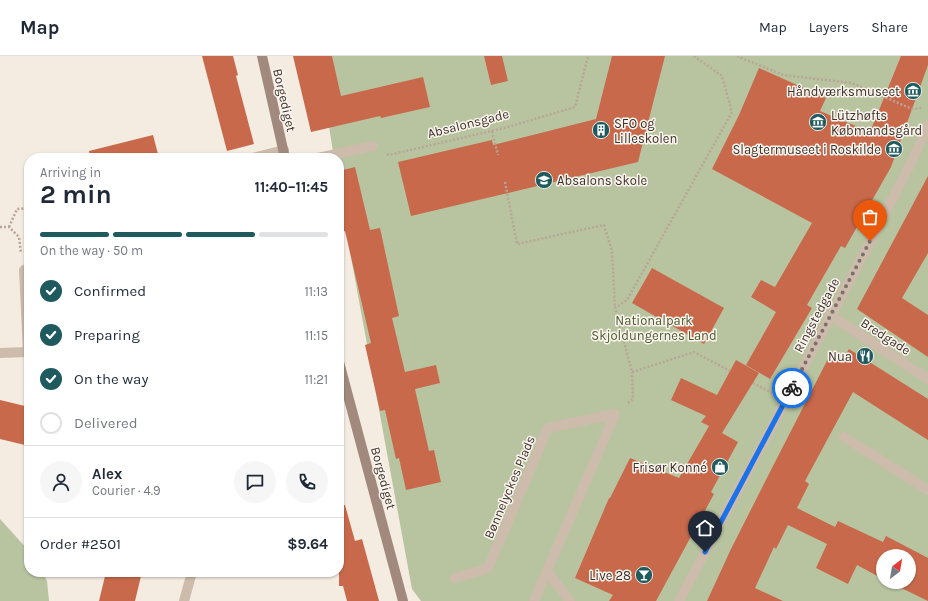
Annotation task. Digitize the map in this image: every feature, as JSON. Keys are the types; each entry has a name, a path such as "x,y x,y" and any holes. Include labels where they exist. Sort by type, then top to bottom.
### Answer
{"main road":[{"name":"Borgediget","path":"262,56 284,153"},
{"name":"Borgediget","path":"344,381 403,601"}],"street":[{"name":"Ringstedgade","path":"679,601 877,229 913,159 928,125"},
{"path":"341,153 373,146"},
{"name":"Bredgade","path":"830,315 928,379"},
{"path":"0,353 24,352"},
{"path":"534,601 615,414"},
{"name":"Bønnelyckes Plads","path":"455,578 488,568 548,428 615,414"},
{"path":"844,437 928,490"},
{"path":"547,571 570,601"},
{"path":"184,601 191,577"}],"path":[{"name":"Absalonsgade","path":"373,146 389,155 492,131 575,107 588,56"},
{"path":"615,308 627,300 732,112 722,76 694,56"},
{"path":"736,56 783,75 852,82 912,109 928,108"},
{"path":"492,131 498,156"},
{"path":"505,182 517,244 604,225 612,251 615,308 632,372 633,399 615,414"},
{"path":"8,227 17,209 24,208"},
{"path":"0,227 8,227 18,237 24,270"},
{"path":"632,372 694,352 730,371"},
{"path":"753,383 785,401"}],"green space":[{"name":"Nationalpark Skjoldungernes Land","path":"318,56 928,56 928,601 421,601 412,589 344,219 344,153 333,153"},
{"path":"0,519 24,545 24,577 45,577 47,581 49,601 0,601"}],"building":[{"path":"202,56 233,56 238,75 236,76 254,144 227,151"},
{"path":"293,56 332,56 341,96 423,77 430,107 381,118 380,116 311,132"},
{"path":"484,56 502,56 508,81 491,85"},
{"name":"SFO og Lilleskolen","path":"612,56 665,56 638,162 411,216 398,162 492,140 493,145 596,119"},
{"path":"901,56 928,56 928,65 891,167 845,248 841,246 807,305 812,308 770,379 746,365 776,312 751,297 761,280 775,287 812,223 712,169 739,115 759,68 826,98 820,111 870,132"},
{"path":"153,135 158,153 89,153 89,151"},
{"path":"355,167 370,230 380,228 399,316 392,318 405,372 436,365 440,383 415,389 429,451 434,450 441,482 406,490 399,458 396,459 385,410 380,411 365,345 371,343 344,231 344,170"},
{"path":"928,176 928,253 902,298 928,315 928,357 857,309"},
{"path":"652,268 724,308 704,344 632,303"},
{"path":"849,349 928,399 928,440 853,392 805,481 809,484 797,508 835,527 838,521 883,542 886,536 911,549 876,549 876,575 857,565 848,584 816,568 827,544 788,525 776,549 774,547 755,588 783,601 707,601 731,549 831,353 842,360"},
{"path":"736,360 759,373 722,433 738,442 711,492 714,494 656,601 609,601 613,595 575,578 609,498 630,458 679,478 709,426 701,422 706,416 671,400 681,378 717,395"},
{"path":"0,400 24,406 24,445 0,439"},
{"path":"344,505 355,541 362,539 379,601 347,601 343,586 339,586 339,577 344,577"},
{"path":"916,552 928,558 928,601 903,589 916,589"},
{"path":"105,577 141,577 135,601 99,601"}],"way so far":[{"path":"792,388 870,241"}],"place":[{"name":"Håndværksmuseet","path":"913,91"},
{"name":"Lützhøfts Købmandsgård","path":"818,122"},
{"name":"SFO og Lilleskolen","path":"601,130"},
{"name":"Slagtermuseet i Roskilde","path":"894,149"},
{"name":"Absalons Skole","path":"544,180"},
{"name":"Nua","path":"865,356"},
{"name":"Frisør Konné","path":"720,467"},
{"name":"Live 28","path":"644,575"}],"route":[{"path":"705,552 792,388"}]}
